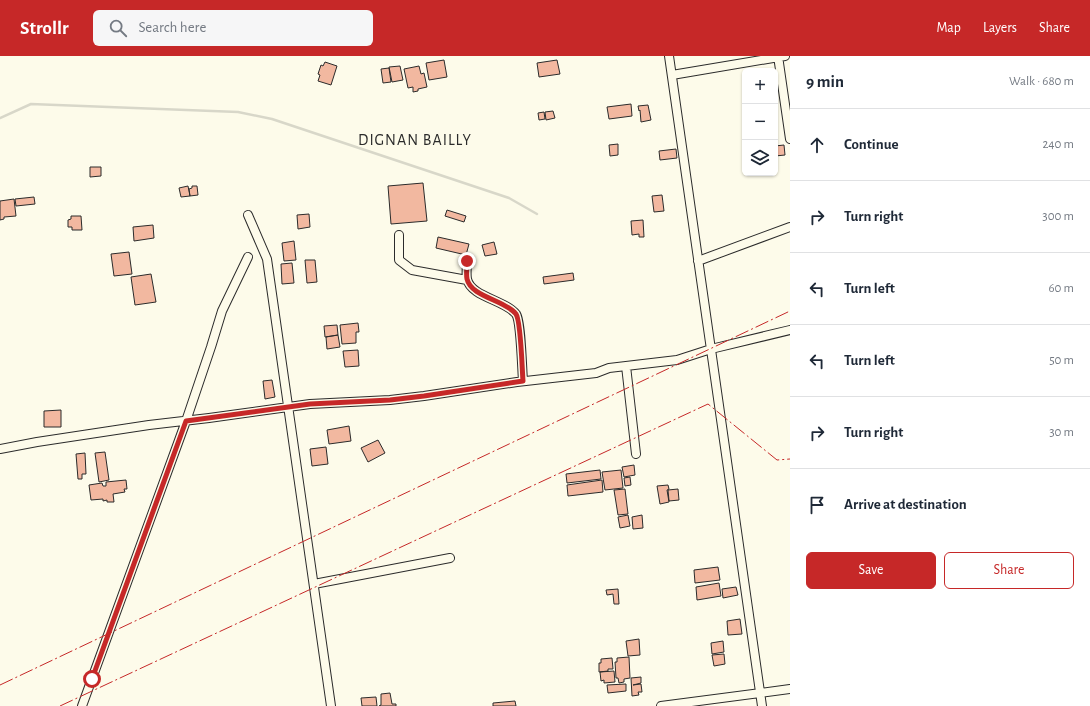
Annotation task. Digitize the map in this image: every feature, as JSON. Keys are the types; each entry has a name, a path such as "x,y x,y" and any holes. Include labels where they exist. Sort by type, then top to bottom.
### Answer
{"street":[{"path":"669,56 762,706"},
{"path":"672,75 780,56 790,139"},
{"path":"248,215 267,259 331,706"},
{"path":"698,261 790,227"},
{"path":"399,235 399,260 412,270 467,280"},
{"path":"82,706 186,421 222,311 248,257"},
{"path":"467,261 467,280 472,289 507,307 517,315 523,381"},
{"path":"0,449 149,425 310,404 390,400 523,381 582,375 626,366 677,360 711,349 790,330"},
{"path":"626,366 636,454"},
{"path":"314,584 450,558"},
{"path":"661,706 790,689"}],"building":[{"path":"444,60 447,77 429,80 426,63"},
{"path":"557,60 560,74 539,77 537,63"},
{"path":"325,62 337,66 331,85 318,81 320,75 318,74 321,65 323,66"},
{"path":"400,66 403,80 392,82 389,67"},
{"path":"419,66 421,74 424,73 427,87 413,92 413,87 408,88 404,69"},
{"path":"389,68 391,82 383,83 381,69"},
{"path":"631,104 632,116 609,119 607,107"},
{"path":"648,105 651,120 641,122 640,110 639,111 638,106"},
{"path":"553,111 555,118 546,120 545,112"},
{"path":"544,112 545,119 539,120 538,113"},
{"path":"618,144 618,155 610,156 609,145"},
{"path":"784,145 785,155 778,156 778,146"},
{"path":"676,149 677,158 660,160 659,151"},
{"path":"90,167 101,167 101,176 90,177"},
{"path":"423,183 427,221 391,224 388,186"},
{"path":"188,186 190,196 181,197 179,188"},
{"path":"192,186 197,186 198,195 190,196 189,189 192,188"},
{"path":"662,195 664,211 654,212 652,196"},
{"path":"34,197 35,204 16,206 15,199"},
{"path":"14,199 16,216 4,217 4,219 0,220 0,201"},
{"path":"447,210 466,216 464,222 445,216"},
{"path":"309,214 310,227 298,229 297,215"},
{"path":"71,216 81,216 82,230 72,230 72,227 68,227 68,220 71,219"},
{"path":"643,220 644,237 639,237 639,234 632,235 631,221"},
{"path":"153,225 154,238 134,241 133,227"},
{"path":"438,237 469,244 466,255 436,248"},
{"path":"294,241 296,260 284,261 282,243"},
{"path":"494,242 497,254 485,256 482,245"},
{"path":"129,252 132,274 114,276 111,254"},
{"path":"305,260 315,260 317,282 307,283"},
{"path":"292,263 294,283 282,284 281,264"},
{"path":"573,273 574,280 544,284 543,277"},
{"path":"151,274 156,302 135,305 131,277"},
{"path":"358,323 359,332 356,332 356,343 342,344 340,325"},
{"path":"337,325 338,335 325,337 324,326"},
{"path":"338,335 340,347 327,349 326,337"},
{"path":"358,350 359,366 345,367 343,351"},
{"path":"272,380 275,397 265,399 263,381"},
{"path":"61,410 61,427 44,427 44,411"},
{"path":"349,426 351,441 329,444 327,430"},
{"path":"378,440 385,453 368,462 361,448"},
{"path":"326,447 328,464 312,466 310,449"},
{"path":"105,452 109,480 99,482 95,453"},
{"path":"85,453 86,474 82,474 82,479 78,479 76,454"},
{"path":"634,465 635,475 624,477 622,467"},
{"path":"600,470 601,479 567,483 566,474"},
{"path":"621,470 623,488 605,490 602,472"},
{"path":"630,477 631,485 625,486 624,478"},
{"path":"126,480 127,489 124,489 125,492 113,494 114,502 107,502 107,500 103,501 103,499 91,500 89,485 102,483 103,486 106,486 106,482"},
{"path":"602,480 603,492 568,496 567,485"},
{"path":"668,485 669,489 667,490 669,502 660,504 657,486"},
{"path":"625,489 628,514 618,515 614,490"},
{"path":"678,489 679,500 669,501 668,490"},
{"path":"628,515 630,526 620,528 618,517"},
{"path":"642,515 643,528 633,529 632,517"},
{"path":"718,567 720,580 695,583 694,570"},
{"path":"719,583 721,596 697,600 696,587"},
{"path":"736,587 738,595 723,598 722,589"},
{"path":"618,589 619,604 614,604 613,594 607,595 606,590"},
{"path":"740,619 742,634 728,635 727,621"},
{"path":"639,639 640,655 628,656 626,641"},
{"path":"723,641 724,652 712,654 711,643"},
{"path":"724,654 725,664 714,666 712,655"},
{"path":"629,657 630,678 624,679 624,682 619,683 618,678 616,678 615,662 617,662 617,658"},
{"path":"612,658 613,669 599,672 599,663 601,663 601,659"},
{"path":"614,671 615,682 604,683 604,680 601,681 600,672"},
{"path":"641,677 641,683 633,685 641,684 642,692 638,692 639,695 632,696 631,678"},
{"path":"626,684 626,691 608,693 607,685"},
{"path":"390,693 392,704 396,704 396,706 379,706 381,705 381,694"},
{"path":"376,697 377,706 362,706 361,698"},
{"path":"515,701 516,706 493,706 493,703"}],"waterway":[{"path":"0,118 31,104 238,112 272,119 509,198 537,214"}],"power":[{"path":"0,685 790,311"},
{"path":"60,706 708,404 777,460 790,459"}],"district":[{"name":"DIGNAN BAILLY","path":"415,140"}],"route":[{"path":"92,679 186,421 310,404 390,400 424,396 523,381 517,315 507,307 472,289 467,280 467,261"}]}
